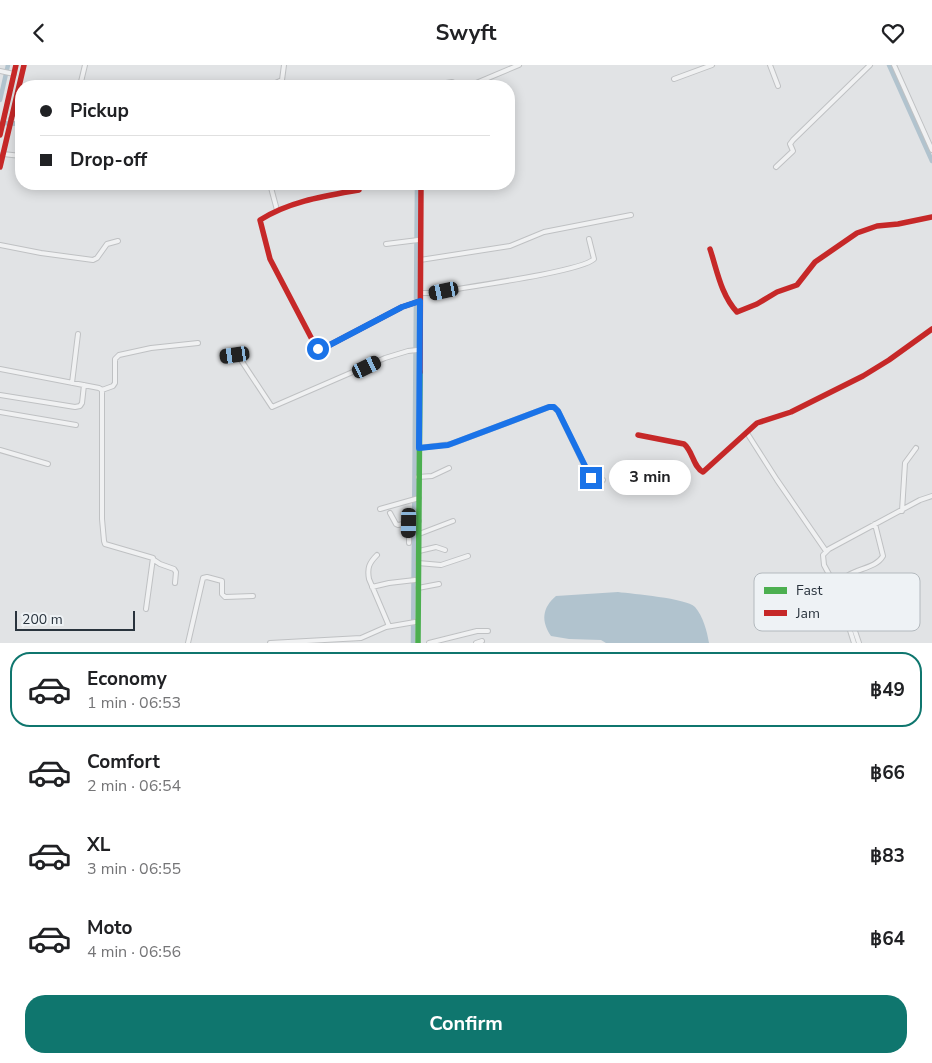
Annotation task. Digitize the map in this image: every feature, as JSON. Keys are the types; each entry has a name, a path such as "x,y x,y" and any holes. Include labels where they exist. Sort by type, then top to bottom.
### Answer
{"street":[{"path":"0,135 2,111 16,65"},
{"path":"20,80 24,65"},
{"path":"81,80 84,65"},
{"path":"282,80 284,65"},
{"path":"483,80 519,65"},
{"path":"674,79 712,65"},
{"path":"770,65 778,86"},
{"path":"776,167 793,151 790,144 870,65"},
{"path":"894,65 932,150"},
{"path":"1,71 12,74"},
{"path":"0,167 15,102"},
{"path":"3,154 15,155"},
{"path":"272,190 277,210"},
{"path":"359,190 301,202 277,210 260,220 265,244 276,274 318,349 322,349 417,301"},
{"path":"418,643 415,622 418,588 415,580 419,551 417,301 420,293 420,260 417,240 421,190"},
{"path":"420,260 510,246 544,232 631,215"},
{"path":"710,249 732,309 736,312 777,292 797,285 815,262 857,233 877,226 932,217"},
{"path":"420,293 433,293 552,272 586,264 594,259 589,239"},
{"path":"386,244 417,240"},
{"path":"0,245 41,253 93,259 97,258 107,244 118,241"},
{"path":"638,435 684,444 688,447 699,470 703,472 762,421 791,412 863,376 932,329"},
{"path":"72,383 78,333"},
{"path":"0,369 102,390 113,386 115,383 115,359 119,355 198,343"},
{"path":"224,357 235,355 239,357 272,407 385,358 417,350"},
{"path":"0,395 75,407 80,406 82,403 84,385"},
{"path":"102,390 102,512 105,544 148,555 160,565 174,569 176,572 175,583"},
{"path":"419,448 448,445 549,407 554,407 558,411 591,478 604,480"},
{"path":"0,412 76,425"},
{"path":"747,433 776,480 826,551"},
{"path":"902,511 905,463 916,448"},
{"path":"0,450 48,465"},
{"path":"418,477 432,476 449,468"},
{"path":"829,573 822,558 826,551 920,500 932,497"},
{"path":"380,509 418,498"},
{"path":"390,513 396,524 419,521"},
{"path":"419,533 453,521"},
{"path":"409,523 409,543"},
{"path":"853,573 878,562 884,556 875,524"},
{"path":"419,551 436,547 445,550"},
{"path":"377,555 368,567 369,579 389,627"},
{"path":"418,563 441,565 468,557"},
{"path":"146,609 154,560"},
{"path":"188,643 200,587 204,577 222,581 222,594 225,597 253,595"},
{"path":"372,587 415,580"},
{"path":"418,588 439,584"},
{"path":"270,643 361,638 389,627 415,622"},
{"path":"430,643 477,631 488,631"},
{"path":"850,631 854,643"},
{"path":"855,631 859,643"},
{"path":"476,643 482,641"}],"water":[{"path":"618,592 671,599 690,604 695,607 700,615 709,643 606,643 601,640 569,639 551,636 544,620 544,615 548,605 556,596"}],"waterway":[{"path":"0,100 8,65"},
{"path":"889,65 932,161"},
{"path":"0,123 15,124"},
{"path":"413,643 417,190"}],"traffic: fast":[{"path":"418,643 420,372"}],"traffic: jam":[{"path":"0,135 16,65"},
{"path":"20,80 24,65"},
{"path":"0,167 15,103"},
{"path":"359,190 296,204 283,208 260,220 270,259 316,347 322,349 402,307 420,301"},
{"path":"420,372 421,190"},
{"path":"710,249 723,290 737,312 757,304 777,292 797,285 815,262 857,233 877,226 932,217"},
{"path":"638,435 684,444 697,467 703,472 757,423 791,412 863,376 932,329"}],"route":[{"path":"318,349 320,350 402,307 420,301 419,448 448,445 549,407 554,407 558,411 591,478"}]}
